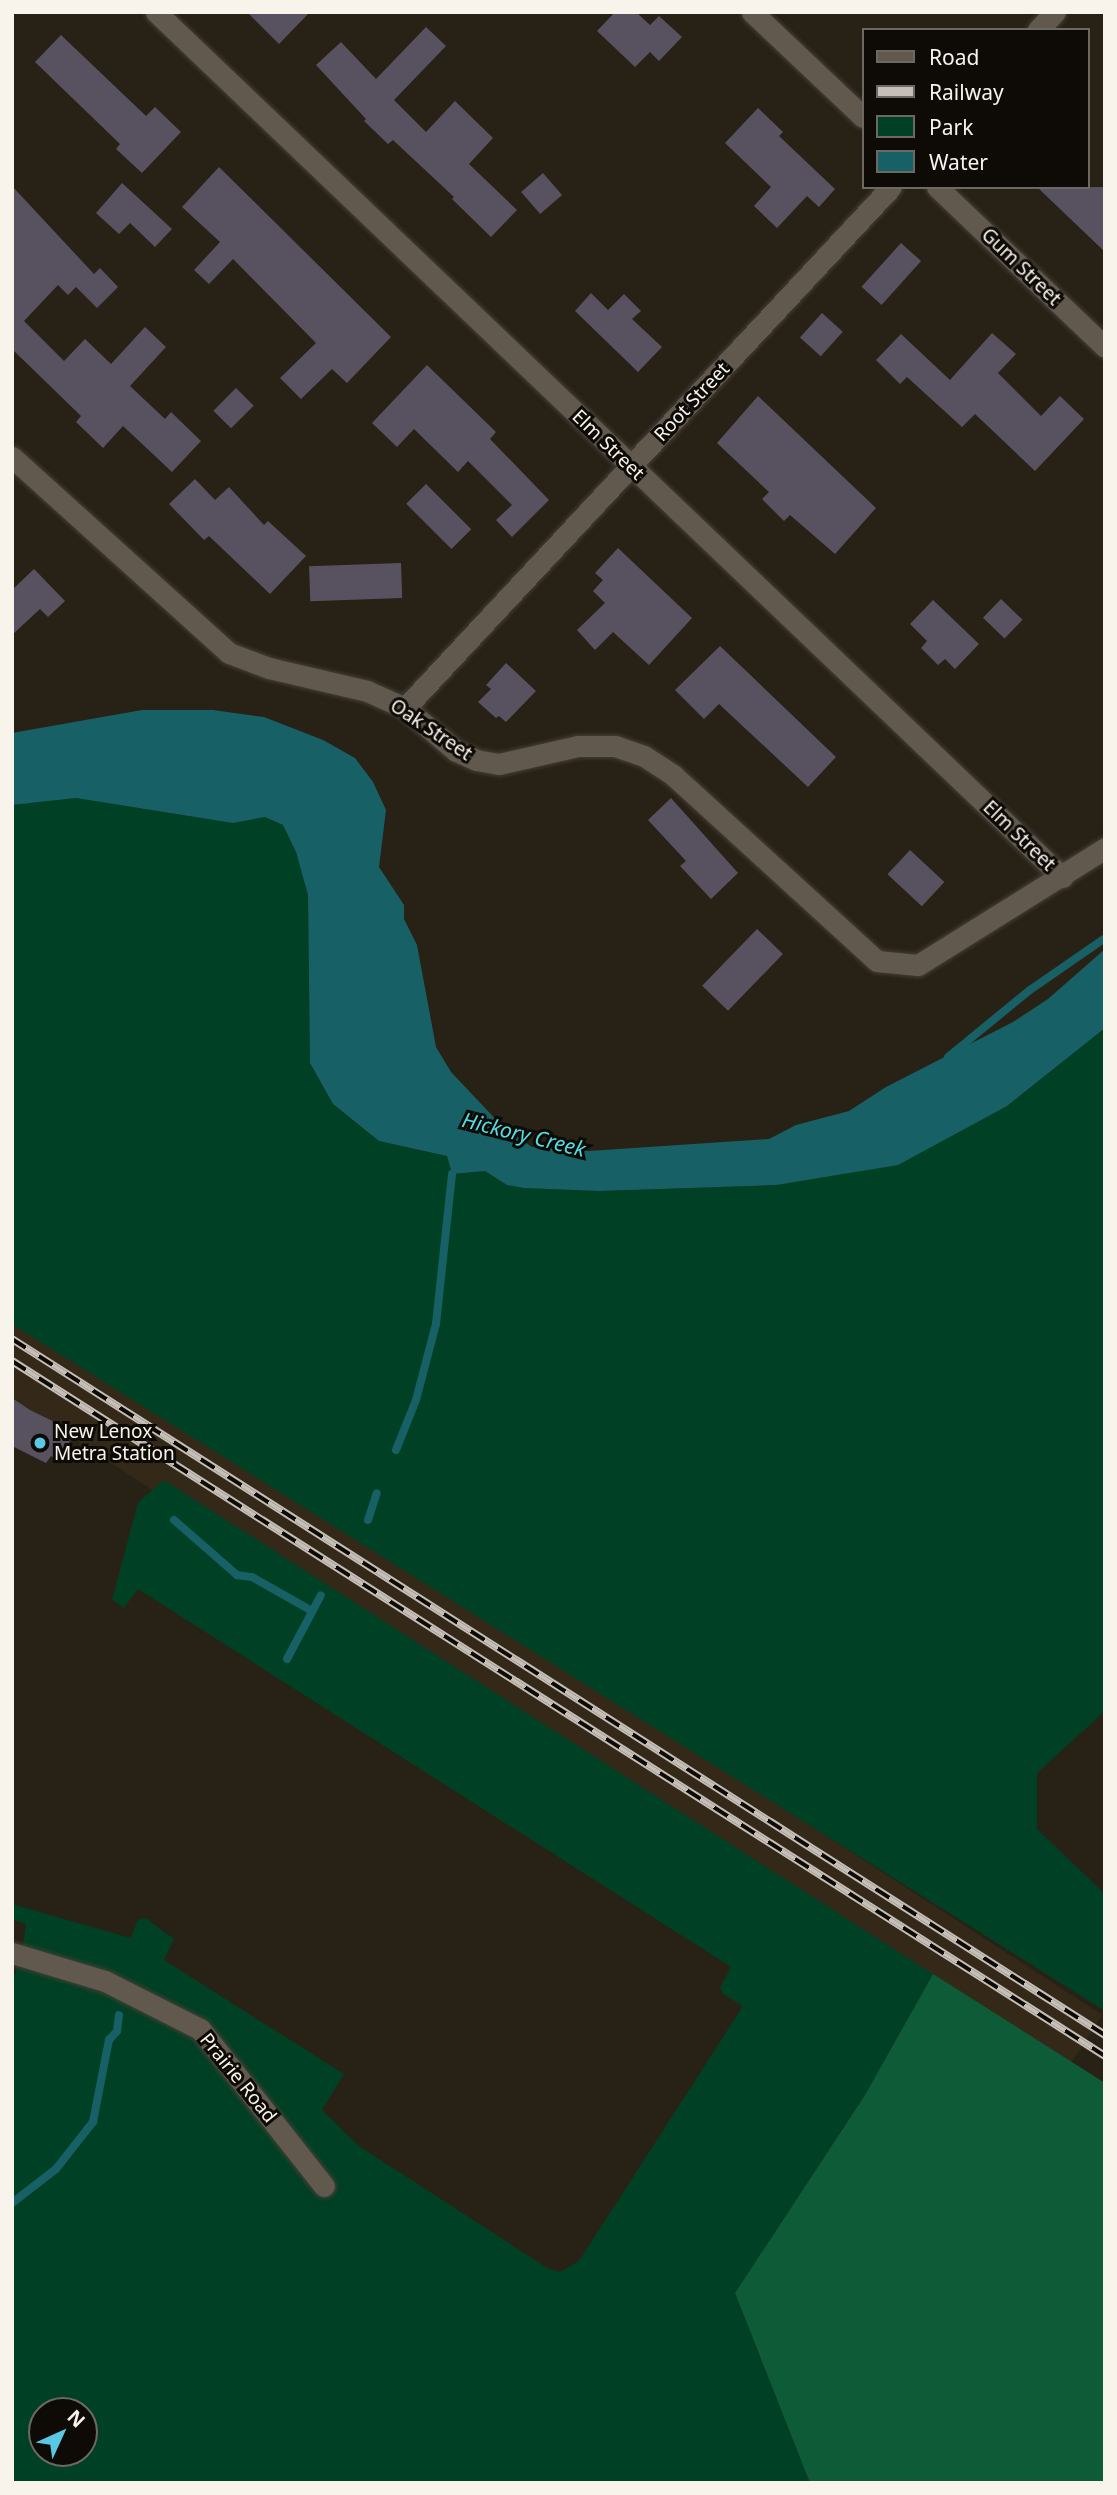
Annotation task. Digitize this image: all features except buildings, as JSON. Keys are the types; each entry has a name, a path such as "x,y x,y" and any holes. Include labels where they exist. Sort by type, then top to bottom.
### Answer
{"street":[{"name":"Elm Street","path":"156,12 1062,877"},
{"path":"752,12 862,116"},
{"path":"1040,28 1055,12"},
{"name":"Root Street","path":"405,708 889,189"},
{"name":"Gum Street","path":"939,189 1105,347"},
{"name":"Oak Street","path":"12,457 229,653 268,668 367,691 405,708 456,751 476,760 499,764 578,746 615,746 643,756 673,775 877,961 918,965 1105,848"},
{"name":"Prairie Road","path":"12,1953 105,1981 200,2029 324,2186"}],"shaded area":[{"path":"12,1307 1102,2015 1060,2080 12,1399"}],"green space":[{"path":"76,798 233,823 265,817 283,825 296,852 308,895 310,1063 333,1104 379,1141 447,1156 452,1174 485,1171 507,1185 524,1188 599,1191 776,1185 1007,1106 1105,1028 1105,1711 1037,1773 1037,1829 1105,1894 1105,2011 12,1324 12,805"},
{"path":"164,1480 933,1974 865,2095 735,2293 810,2483 12,2483 12,1982 21,1956 26,1924 12,1920 12,1904 131,1938 137,1921 147,1919 174,1939 164,1960 344,2074 322,2110 359,2146 549,2269 560,2272 579,2261 743,2006 723,1994 720,1988 731,1967 138,1589 124,1608 112,1600 138,1502"},
{"path":"933,1974 1105,2083 1105,2483 810,2483 735,2293 865,2095"}],"water":[{"path":"142,710 213,710 264,717 323,740 355,758 373,782 386,810 379,867 404,905 404,919 417,945 436,1047 451,1072 503,1127 532,1147 589,1151 769,1139 796,1125 849,1111 886,1087 1013,1022 1048,999 1105,949 1105,1028 1007,1106 898,1165 776,1185 599,1191 524,1188 507,1185 485,1171 452,1174 447,1156 379,1141 333,1104 310,1063 308,895 296,852 283,825 265,817 233,823 76,798 12,805 12,733"}],"waterway":[{"name":"Hickory Creek","path":"948,1057 1030,990 1105,938"},
{"path":"396,1450 416,1400 436,1324 452,1174"},
{"path":"368,1520 377,1493"},
{"path":"174,1520 237,1575 252,1577 312,1611"},
{"path":"287,1659 321,1595"},
{"path":"12,2203 56,2169 93,2122 109,2040 117,2031 119,2015"}],"railway":[{"path":"12,1339 1105,2035"},
{"path":"12,1361 1105,2056"}],"place":[{"name":"New Lenox Metra Station","path":"40,1443"}]}
